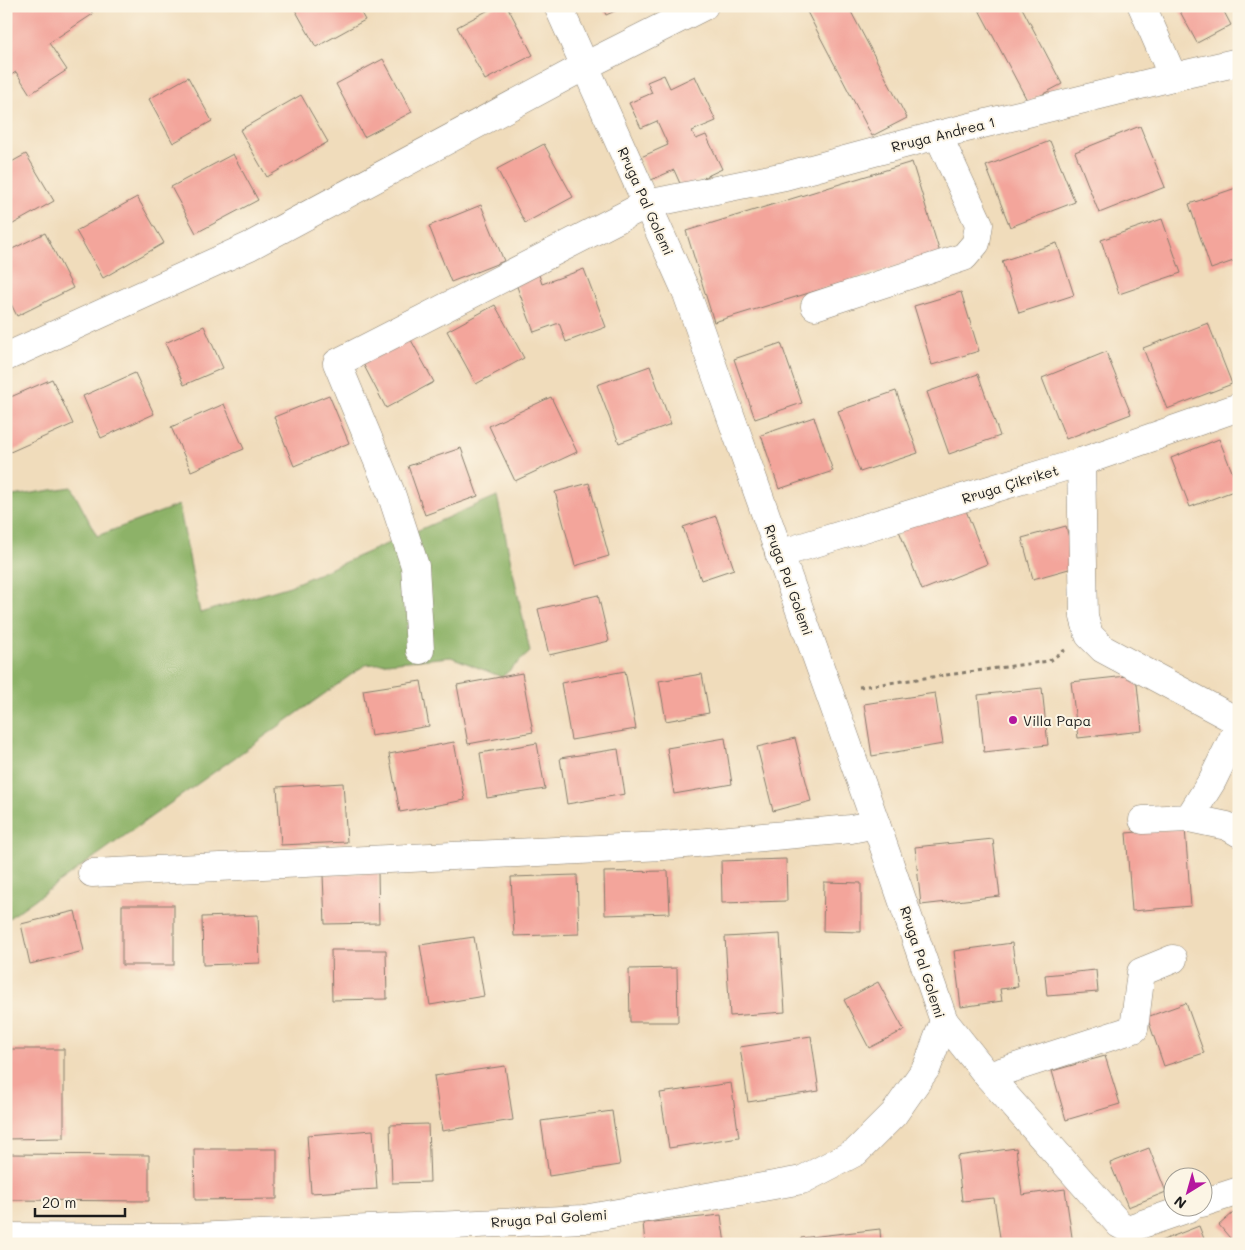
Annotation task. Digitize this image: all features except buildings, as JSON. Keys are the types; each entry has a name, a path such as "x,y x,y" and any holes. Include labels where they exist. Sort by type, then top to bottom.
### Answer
{"street":[{"name":"Rruga Pal Golemi","path":"6,1237 173,1238 584,1219 802,1180 856,1152 894,1114 927,1067 944,1021 876,824 686,291 558,6"},
{"path":"1142,6 1173,77"},
{"path":"6,357 250,246 585,66 702,7"},
{"name":"Rruga Andrea 1","path":"420,650 415,566 391,493 337,363 647,204 785,176 938,135 1239,62"},
{"path":"815,306 964,256 976,243 979,224 938,135"},
{"name":"Rruga Çikriket","path":"779,554 1081,462 1239,407"},
{"path":"1081,462 1084,617 1089,635 1103,648 1239,722"},
{"path":"1189,818 1212,781 1239,726"},
{"path":"1142,820 1189,818 1227,826 1239,833"},
{"path":"92,873 663,846 851,829 876,824"},
{"path":"988,1076 1134,1028 1140,972 1173,959"},
{"path":"944,1021 988,1076 1120,1224 1128,1228 1162,1217"},
{"path":"1212,1200 1239,1191"}],"path":[{"path":"828,691 1049,661 1089,635"}],"green space":[{"path":"71,487 97,536 179,505 200,613 290,586 497,496 530,652 502,677 451,657 365,665 6,920 6,497"}],"place":[{"name":"Villa Papa","path":"1013,720"}]}
